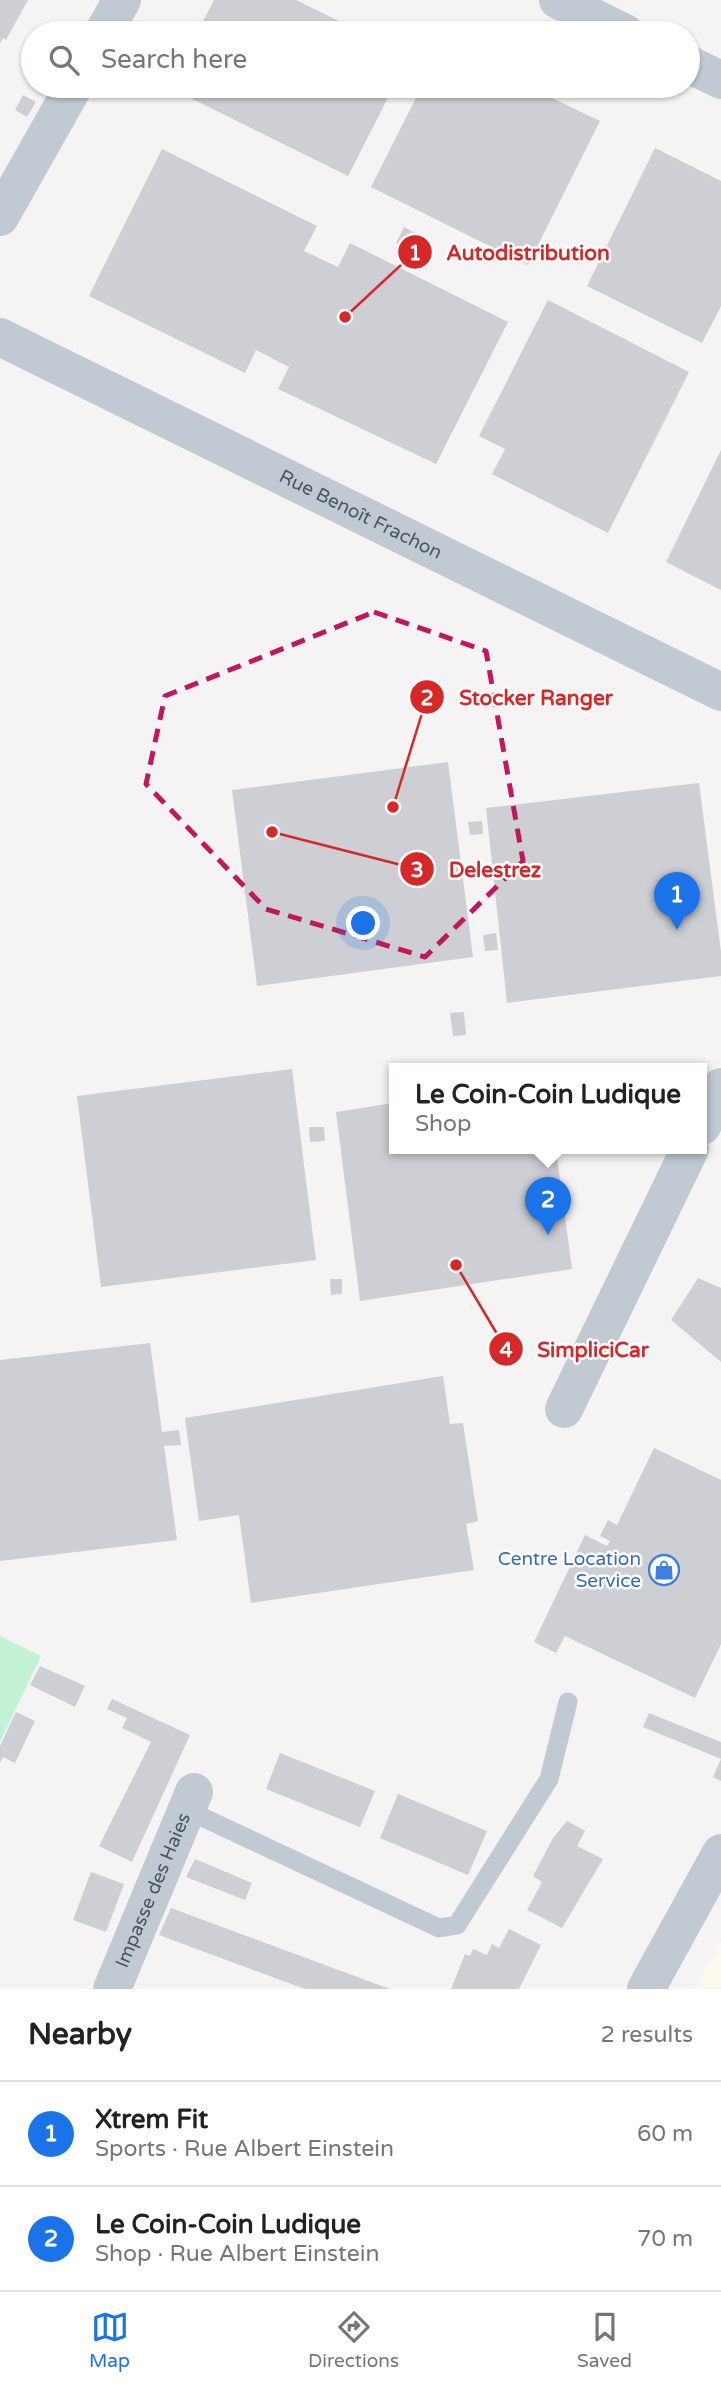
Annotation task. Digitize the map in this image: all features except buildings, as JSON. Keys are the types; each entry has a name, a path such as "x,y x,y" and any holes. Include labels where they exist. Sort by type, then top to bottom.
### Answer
{"street":[{"path":"110,21 122,0"},
{"path":"558,0 601,21"},
{"path":"700,70 721,80"},
{"path":"0,217 67,98"},
{"name":"Rue Benoît Frachon","path":"0,337 721,692"},
{"path":"707,1116 721,1087"},
{"path":"564,1409 688,1154"},
{"name":"Impasse des Haies","path":"113,1989 191,1801"},
{"path":"646,1989 721,1853"}],"lane":[{"path":"191,1801 439,1928 457,1925 549,1779 568,1702"}],"highlighted area":[{"path":"374,612 486,651 523,861 425,957 266,909 146,784 165,696"}],"shaded area":[{"path":"721,1942 721,1989 695,1989"}],"green space":[{"path":"0,1636 41,1656 0,1742"}],"place":[{"name":"Autodistribution","path":"345,317"},
{"name":"Stocker Ranger","path":"393,807"},
{"name":"Delestrez","path":"272,832"},
{"name":"Xtrem Fit","path":"677,930"},
{"name":"Le Coin-Coin Ludique","path":"548,1235"},
{"name":"SimpliciCar","path":"456,1265"},
{"name":"Centre Location Service","path":"664,1570"}]}
